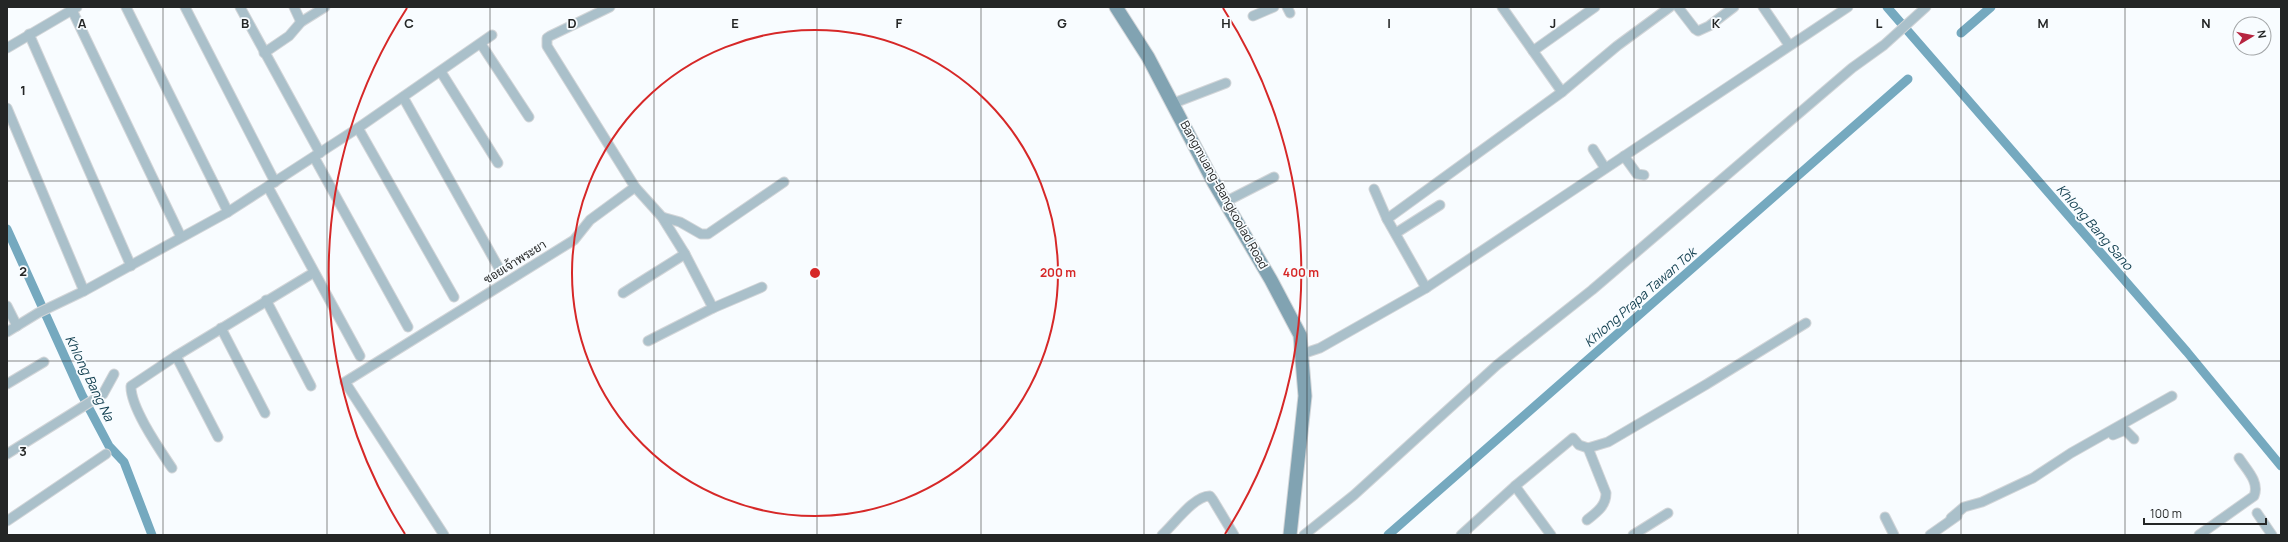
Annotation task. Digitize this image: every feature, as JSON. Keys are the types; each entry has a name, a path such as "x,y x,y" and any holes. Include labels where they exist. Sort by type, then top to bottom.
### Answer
{"street":[{"path":"126,7 228,212"},
{"path":"185,7 313,273 360,356"},
{"path":"240,7 408,327"},
{"path":"294,7 301,22"},
{"path":"264,53 289,36 301,22 325,7"},
{"path":"610,7 550,36 547,38 547,46 636,187 662,217 685,254 713,308"},
{"name":"Bangmuang-Bangkoolad Road","path":"1116,7 1148,57 1174,103 1225,202 1296,325 1300,335 1305,396 1290,535"},
{"path":"1253,16 1274,7"},
{"path":"1502,7 1562,92"},
{"path":"1533,51 1595,7"},
{"path":"1388,219 1562,92 1617,46 1670,7"},
{"path":"1678,7 1698,31 1709,26 1734,7"},
{"path":"1763,7 1789,45"},
{"path":"1302,354 1320,348 1426,288 1848,7"},
{"path":"7,48 74,8 181,237"},
{"path":"1304,535 1354,495 1497,365 1598,285 1852,68 1925,9"},
{"path":"29,34 131,266"},
{"path":"7,332 38,313 84,291 228,212 358,128 441,72 492,35"},
{"path":"481,44 529,117"},
{"path":"441,72 498,163"},
{"path":"1174,103 1226,83"},
{"path":"403,97 500,270"},
{"path":"7,108 84,291"},
{"path":"358,128 454,297"},
{"path":"1593,149 1605,168"},
{"path":"1624,156 1637,174 1644,175"},
{"path":"1225,202 1274,177"},
{"path":"662,217 680,222 701,234 708,234 784,182"},
{"name":"ซอยเจ้าพระยา","path":"444,535 345,382 574,240 590,220 636,187"},
{"path":"1374,188 1388,219 1426,288"},
{"path":"1396,233 1440,205"},
{"path":"623,293 685,254"},
{"path":"172,468 146,427 131,390 135,383 266,300 313,273"},
{"path":"648,341 713,308 762,287"},
{"path":"266,300 310,386"},
{"path":"7,306 17,326"},
{"path":"1461,535 1515,486 1573,438 1579,445 1588,448 1608,442 1644,422 1806,323"},
{"path":"221,328 265,413"},
{"path":"176,356 218,437"},
{"path":"7,384 44,362"},
{"path":"7,454 103,394 114,374"},
{"path":"1930,535 1964,508 1982,502 2033,478 2071,453 2172,396"},
{"path":"1951,518 1982,507 2028,484 2121,431 2128,430 2134,439"},
{"path":"1587,520 1599,510 1606,500 1606,493 1593,464 1588,448"},
{"path":"7,521 106,454"},
{"path":"2199,535 2254,496 2256,486 2239,458"},
{"path":"1515,486 1551,535"},
{"path":"1162,535 1190,506 1205,496 1210,496 1213,500 1234,535"},
{"path":"2257,513 2272,535"},
{"path":"1633,535 1668,514"},
{"path":"1885,517 1894,535"}],"waterway":[{"name":"Khlong Bang Sano","path":"1887,7 2187,352 2281,466"},
{"name":"Khlong Prapa Tawan Tok","path":"1961,33 1991,7"},
{"name":"Khlong Prapa Tawan Tok","path":"1388,535 1908,79"},
{"name":"Khlong Bang Na","path":"7,229 82,395 109,446 124,462 152,535"}]}
